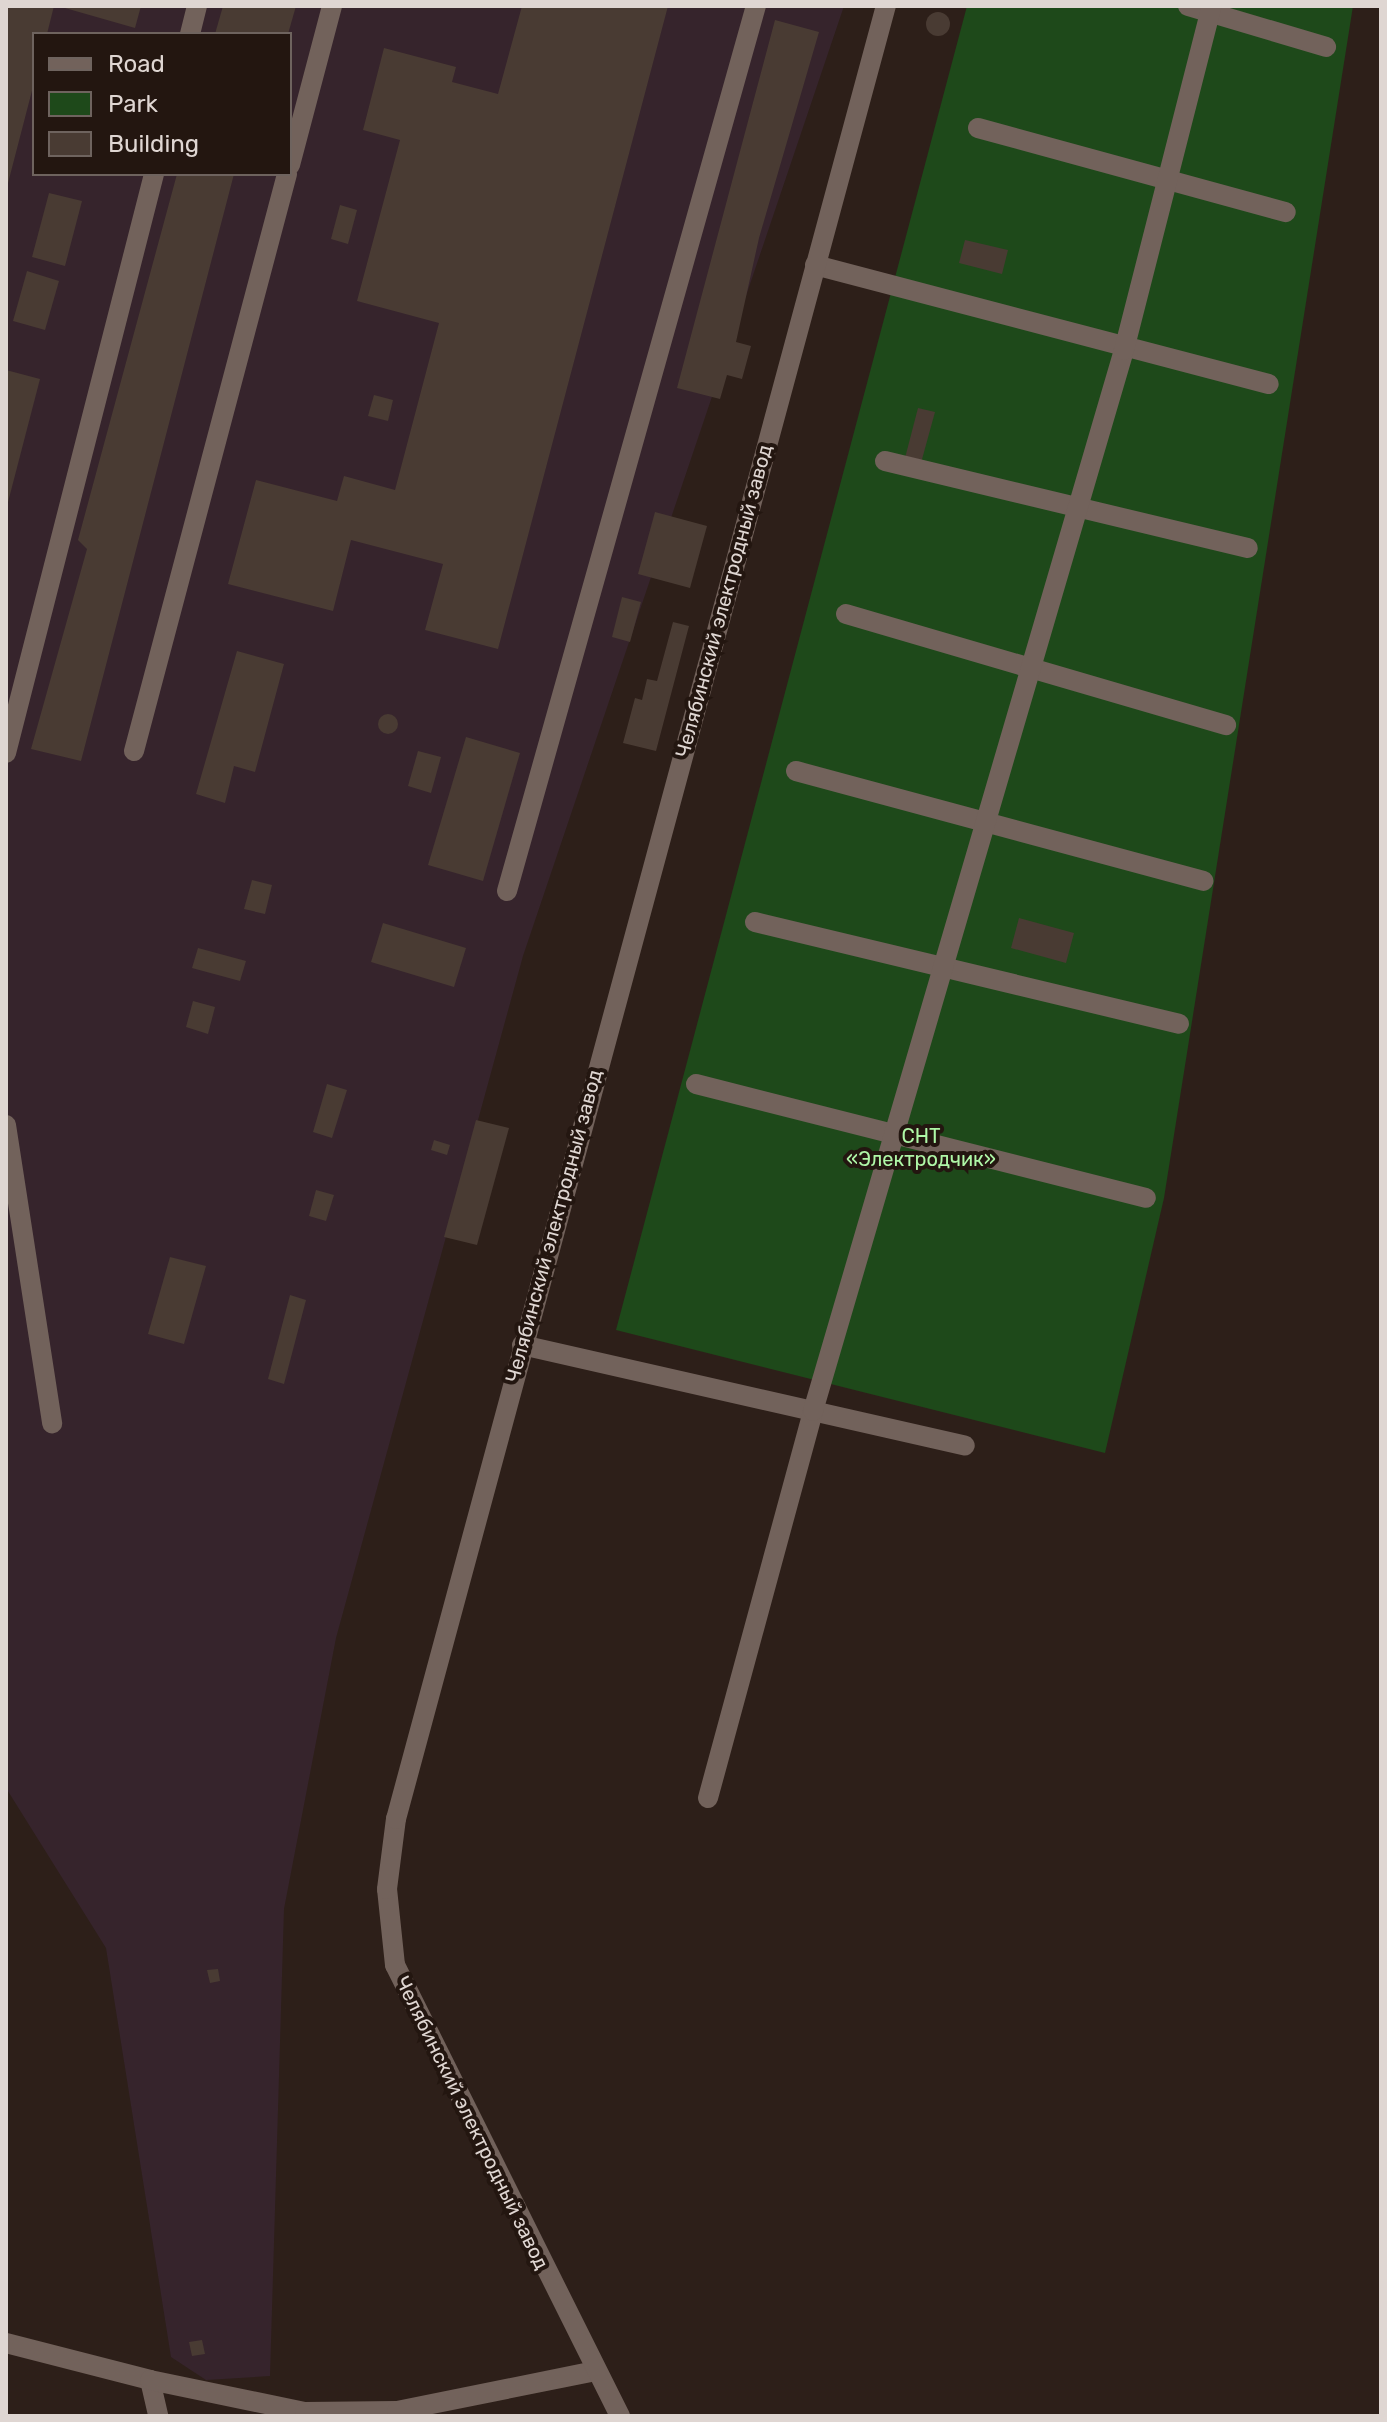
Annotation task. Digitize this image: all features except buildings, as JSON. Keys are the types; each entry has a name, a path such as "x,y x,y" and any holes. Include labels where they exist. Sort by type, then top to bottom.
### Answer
{"street":[{"path":"190,32 197,6"},
{"path":"292,157 332,6"},
{"path":"507,891 756,6"},
{"name":"Челябинский электродный завод","path":"620,2416 395,1965 387,1889 396,1819 522,1345 815,299 815,265 886,6"},
{"path":"1188,6 1212,9 1326,47"},
{"path":"708,1798 813,1411 984,823 1079,510 1173,177 1212,9"},
{"path":"978,128 1173,177 1286,212"},
{"path":"6,753 153,176"},
{"path":"134,751 286,176"},
{"path":"815,265 1124,350 1269,384"},
{"path":"885,461 1079,510 1248,548"},
{"path":"846,614 1226,725"},
{"path":"796,771 1203,881"},
{"path":"755,922 943,972 1179,1024"},
{"path":"696,1084 1146,1198"},
{"path":"6,1125 52,1423"},
{"path":"522,1345 965,1446"},
{"path":"6,2343 150,2380 305,2412 397,2411 596,2371"},
{"path":"150,2380 158,2416"}],"shaded area":[{"path":"6,6 844,6 523,956 336,1638 284,1909 270,2376 206,2380 171,2357 106,1948 6,1788"}],"green space":[{"name":"СНТ «Электродчик»","path":"967,6 1353,6 1164,1198 1105,1453 616,1330"}]}
